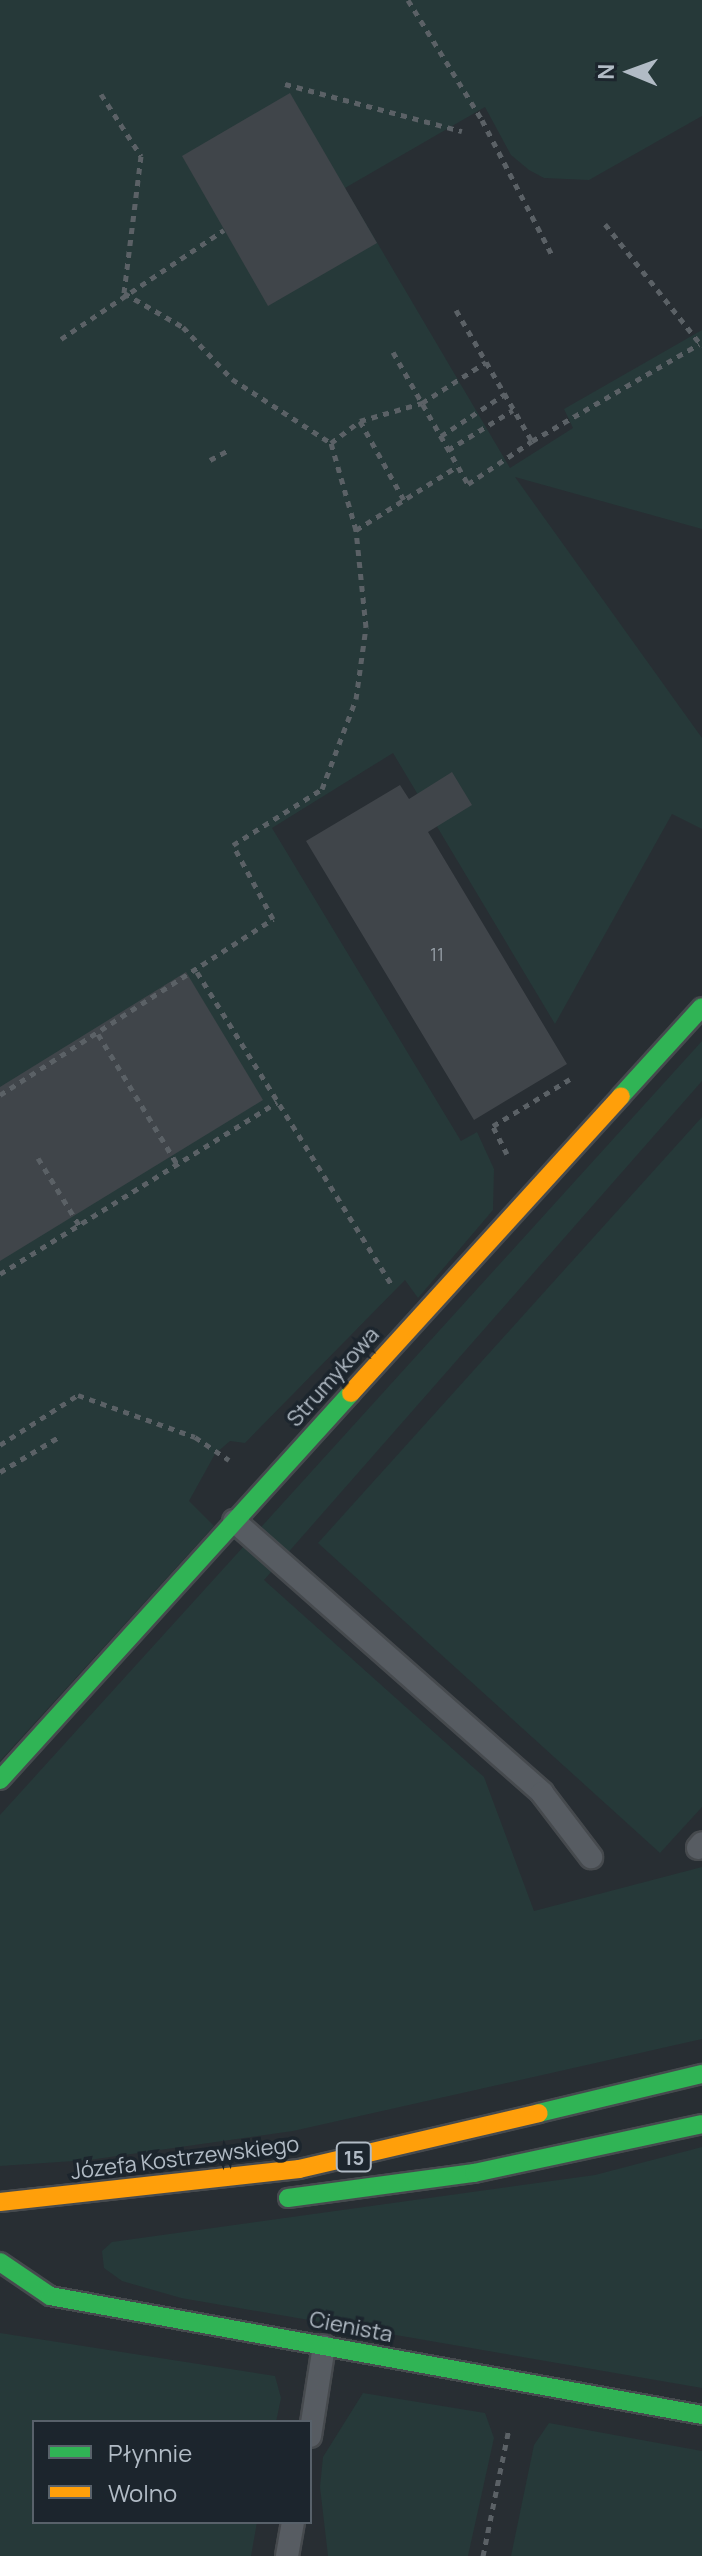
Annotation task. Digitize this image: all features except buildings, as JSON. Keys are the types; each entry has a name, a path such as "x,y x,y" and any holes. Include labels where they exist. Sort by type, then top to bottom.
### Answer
{"street":[{"name":"Strumykowa","path":"0,1780 702,1007"},
{"name":"Józefa Kostrzewskiego","path":"0,2202 299,2169 702,2074"},
{"name":"15","path":"260,2202 489,2170 702,2124"},
{"name":"Cienista","path":"0,2262 50,2296 702,2415"}],"lane":[{"path":"234,1521 542,1793 591,1857"},
{"path":"312,2423 324,2346"},
{"path":"287,2556 293,2524"}],"path":[{"path":"408,0 482,120 552,255"},
{"path":"285,84 462,131"},
{"path":"101,94 141,156 124,293"},
{"path":"393,352 468,484 532,441 701,345 605,224"},
{"path":"61,339 124,293 224,230"},
{"path":"0,1095 197,972 273,919 233,845 322,789 356,699 366,627 356,530 331,443 232,379 183,327 124,293"},
{"path":"456,310 532,441"},
{"path":"331,443 360,421 422,403 486,362"},
{"path":"441,436 505,394"},
{"path":"448,450 513,410"},
{"path":"360,421 404,500"},
{"path":"210,460 229,450"},
{"path":"356,530 458,466"},
{"path":"197,972 415,1322"},
{"path":"98,1034 177,1164"},
{"path":"0,1274 277,1102"},
{"path":"38,1158 79,1225"},
{"path":"0,1445 78,1395 195,1437 215,1454 274,1478"},
{"path":"0,1472 59,1437"},
{"path":"483,2556 511,2418"}],"shaded area":[{"path":"0,0 702,0 702,116 589,180 544,178 529,170 511,155 485,107 345,188 510,468 573,428 564,409 702,330 702,529 515,477 702,738 702,829 672,814 555,1024 393,753 272,828 461,1141 477,1132 494,1169 493,1210 418,1298 405,1280 245,1443 230,1441 215,1454 189,1501 214,1526 0,1761"},
{"path":"702,1041 702,1081 264,1580 484,1777 534,1911 702,1867 702,2039 293,2131 89,2160 0,2166 0,1815"},
{"path":"702,1117 702,1807 660,1853 318,1543"},
{"path":"702,2147 702,2388 181,2298 122,2281 104,2268 102,2251 112,2242 595,2175"},
{"path":"0,2333 275,2376 281,2398 276,2420 32,2420 32,2524 257,2524 251,2556 0,2556"},
{"path":"363,2393 485,2413 494,2438 468,2556 328,2556 320,2487 323,2457"},
{"path":"549,2423 702,2451 702,2556 511,2556 534,2445"}],"traffic: fast":[{"path":"621,1096 702,1007"},
{"path":"0,1780 351,1393"},
{"path":"539,2113 702,2074"},
{"path":"288,2198 474,2173 702,2124"},
{"path":"0,2262 50,2296 702,2415"}],"traffic: slow":[{"path":"351,1393 621,1096"},
{"path":"0,2202 299,2169 539,2113"}]}
